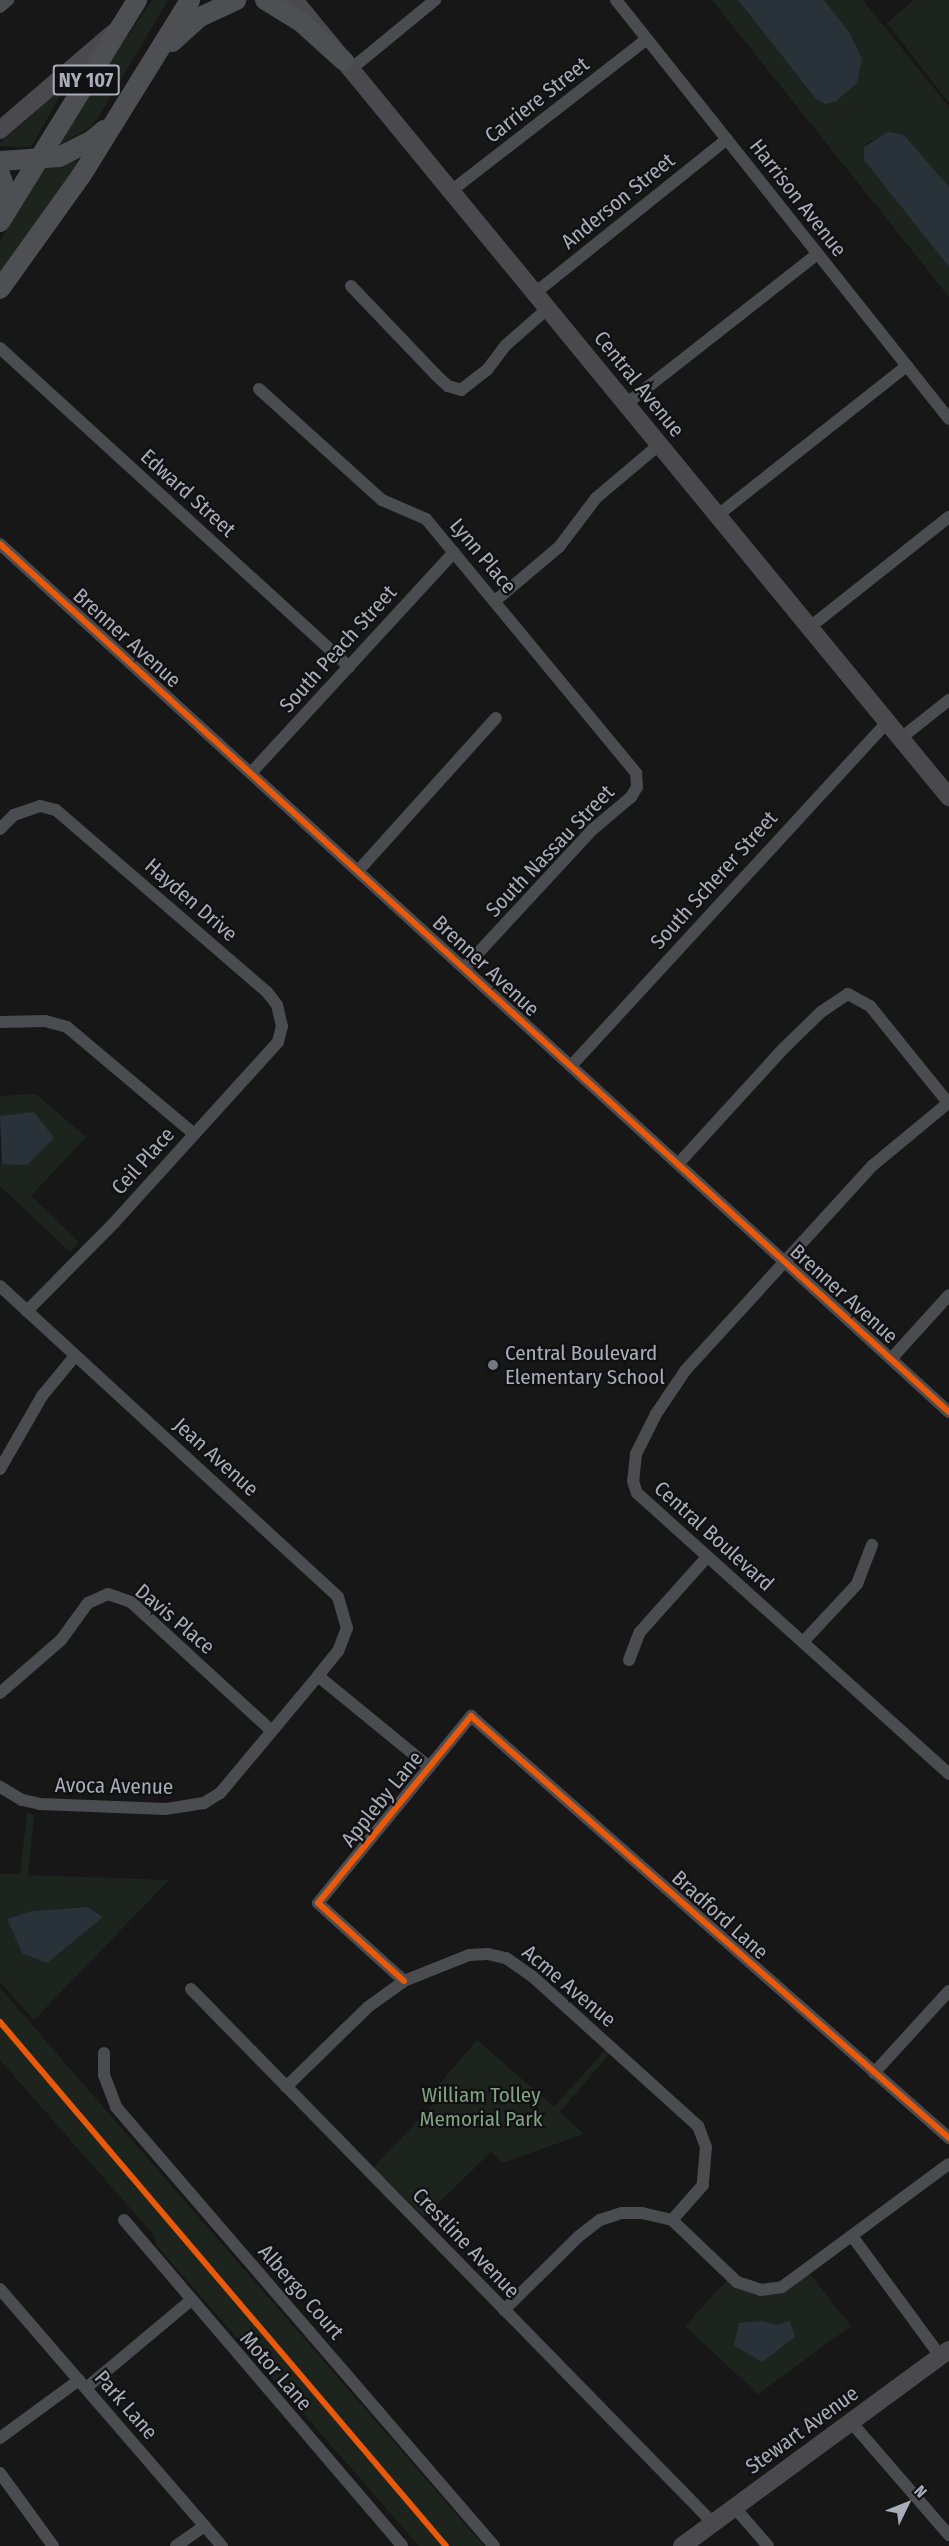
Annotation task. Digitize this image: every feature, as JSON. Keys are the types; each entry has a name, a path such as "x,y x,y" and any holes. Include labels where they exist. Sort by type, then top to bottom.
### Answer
{"main road":[{"name":"NY 107","path":"2,218 35,160 137,0"},
{"path":"0,161 35,160 74,152 117,118 190,0"},
{"path":"143,76 184,30 220,5 236,0"},
{"path":"265,0 301,22 347,65"},
{"name":"Central Avenue","path":"294,0 887,722 908,733 949,797"},
{"path":"0,130 118,28"},
{"name":"NY 107","path":"0,289 117,118"},
{"path":"0,174 6,191 2,218"},
{"name":"Stewart Avenue","path":"682,2546 945,2353"}],"street":[{"path":"0,8 8,0"},
{"path":"347,65 435,0"},
{"name":"Harrison Avenue","path":"616,0 949,419"},
{"name":"Carriere Street","path":"451,190 647,39"},
{"name":"Anderson Street","path":"535,293 727,140"},
{"path":"626,404 817,254"},
{"path":"351,286 435,374 448,386 461,390 487,369 506,345 548,309"},
{"name":"Edward Street","path":"0,348 349,667"},
{"path":"718,516 907,366"},
{"name":"Lynn Place","path":"259,389 382,500 426,519 636,774 637,787"},
{"path":"495,601 560,547 596,498 659,445"},
{"path":"810,627 949,517"},
{"name":"Brenner Avenue","path":"0,544 949,1412"},
{"name":"South Peach Street","path":"251,773 454,552"},
{"path":"908,733 949,700"},
{"path":"358,871 496,718"},
{"name":"South Scherer Street","path":"571,1066 887,722"},
{"name":"South Nassau Street","path":"464,968 637,787"},
{"name":"Hayden Drive","path":"0,829 14,815 40,806 56,810 267,992 278,1005 280,1031"},
{"path":"678,1164 821,1012 848,994 854,995 870,1006 949,1104"},
{"path":"0,1022 45,1021 67,1027 195,1134"},
{"name":"Ceil Place","path":"27,1311 195,1134 278,1041 280,1031"},
{"name":"Central Boulevard","path":"949,1104 872,1166 686,1371 656,1414 636,1454 633,1481 637,1493 949,1774"},
{"name":"Jean Avenue","path":"0,1286 338,1596 346,1617 345,1638 318,1676"},
{"path":"891,1359 949,1295"},
{"path":"0,1469 42,1396 75,1356"},
{"path":"803,1642 857,1584 872,1545"},
{"path":"629,1660 646,1624 707,1557"},
{"name":"Davis Place","path":"0,1693 61,1640 88,1603 108,1594 131,1602 272,1731"},
{"path":"318,1676 429,1767"},
{"name":"Avoca Avenue","path":"0,1787 22,1800 40,1804 166,1809 195,1806 220,1793 318,1676"},
{"name":"Appleby Lane","path":"404,1981 318,1903 471,1716"},
{"name":"Bradford Lane","path":"471,1716 949,2138"},
{"name":"Acme Avenue","path":"286,2087 368,2007 404,1981 468,1955 488,1954 506,1958 532,1976 690,2116 703,2137 707,2167 703,2185 672,2220"},
{"name":"Crestline Avenue","path":"191,1989 712,2523"},
{"path":"874,2073 949,1990"},
{"name":"Albergo Court","path":"104,2053 104,2075 117,2108 494,2546"},
{"path":"504,2310 600,2220 622,2213 642,2213 672,2220 738,2282 761,2290 782,2287 949,2164"},
{"name":"Motor Lane","path":"124,2220 190,2301 402,2546"},
{"path":"852,2236 945,2353"},
{"name":"Park Lane","path":"0,2289 222,2546"},
{"path":"0,2438 82,2384 190,2301"},
{"path":"851,2422 949,2535"},
{"path":"0,2473 53,2546"},
{"path":"735,2508 768,2546"},
{"path":"176,2546 205,2526"}],"green space":[{"path":"152,0 168,0 99,116 92,126 59,145 92,88"},
{"path":"712,0 738,0 816,99 849,32 824,0 863,0 949,107 949,187 871,140 864,147 864,160 949,267 949,297"},
{"path":"914,0 949,0 949,103 887,23"},
{"path":"67,84 31,147 0,146 0,143"},
{"path":"78,160 75,173 0,275 0,241 41,168"},
{"path":"36,1094 86,1137 31,1196 79,1242 70,1252 0,1186 0,1161 3,1164 34,1113 0,1116 0,1096"},
{"path":"27,1812 34,1815 28,1875 169,1880 34,2020 0,1982 0,1874 20,1874","holes":["88,1907 102,1916 22,1953 7,1919 31,1911"]},
{"path":"0,1988 484,2546 419,2546 156,2245 153,2234 0,2060"},
{"name":"William Tolley Memorial Park","path":"477,2040 554,2107 608,2047 612,2051 560,2112 584,2134 502,2163 491,2152 424,2217 374,2167 435,2102 429,2096"},
{"path":"809,2273 851,2326 758,2394 685,2326 729,2278 744,2291 771,2295 786,2291"}],"shaded area":[{"path":"738,0 824,0 849,32 862,59 857,83 835,102 825,104 816,99"},
{"path":"888,132 904,135 949,187 949,267 864,160 864,147"},
{"path":"34,1112 54,1138 27,1165 2,1164 0,1116"},
{"path":"88,1907 103,1917 47,1963 22,1953 7,1919 31,1911"},
{"path":"762,2321 777,2325 790,2321 795,2337 762,2362 734,2345 739,2323"}],"cycle path":[{"path":"0,544 949,1412"},
{"path":"404,1981 318,1903 471,1716 949,2138"},
{"path":"0,2022 446,2546"}],"place":[{"name":"Central Boulevard Elementary School","path":"493,1365"}]}
